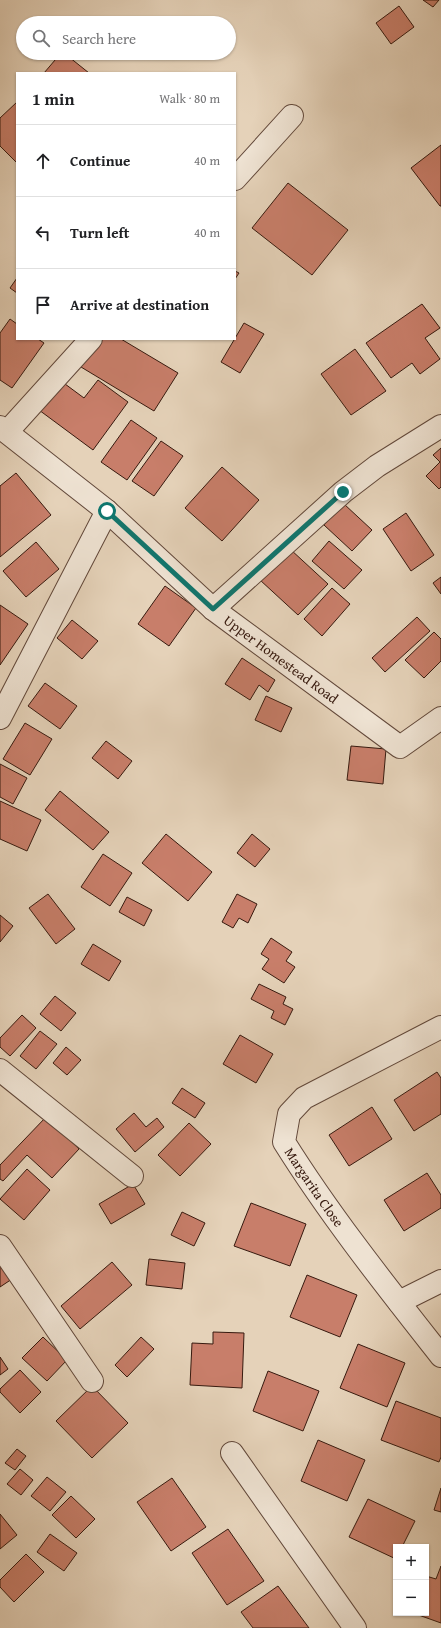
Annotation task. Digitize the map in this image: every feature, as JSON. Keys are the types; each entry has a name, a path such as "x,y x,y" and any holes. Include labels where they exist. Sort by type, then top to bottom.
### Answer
{"street":[{"path":"236,179 292,116"},
{"path":"4,430 90,340"},
{"path":"213,609 343,492 377,466 441,426"},
{"name":"Upper Homestead Road","path":"4,430 107,511 213,609 400,748 441,718"},
{"path":"0,718 107,511"},
{"name":"Margarita Close","path":"441,1027 304,1098 289,1114 284,1142 312,1186 441,1356"},
{"path":"0,1070 132,1176"},
{"path":"0,1246 92,1381"},
{"path":"399,1302 441,1281"},
{"path":"232,1453 355,1628"}],"building":[{"path":"423,0 439,0 433,7"},
{"path":"399,6 414,27 391,44 376,23"},
{"path":"55,60 73,60 88,72 45,72"},
{"path":"16,103 16,162 0,146 0,118"},
{"path":"441,145 441,206 440,206 411,168"},
{"path":"288,183 348,230 312,275 252,228"},
{"path":"16,279 16,292 10,288"},
{"path":"422,304 440,328 425,338 440,359 420,374 412,363 391,378 366,343"},
{"path":"10,319 16,323 16,340 40,340 44,343 12,388 0,380 0,333"},
{"path":"244,323 264,334 240,373 221,362 234,340 236,340 236,337"},
{"path":"97,340 123,340 178,373 154,411 81,367"},
{"path":"355,349 386,391 351,415 321,374"},
{"path":"98,380 128,402 93,450 39,410 61,381 84,398"},
{"path":"131,420 157,438 127,480 101,462"},
{"path":"161,441 183,456 154,496 132,481"},
{"path":"441,448 441,487 439,489 426,476 440,462 433,455"},
{"path":"222,467 259,500 222,541 185,508"},
{"path":"16,473 51,515 0,557 0,486"},
{"path":"344,504 372,530 352,551 324,525"},
{"path":"406,513 434,555 411,571 383,529"},
{"path":"329,541 362,570 344,589 312,561"},
{"path":"36,542 59,569 26,597 3,571"},
{"path":"290,549 328,584 298,615 260,580"},
{"path":"441,577 441,594 433,583"},
{"path":"165,586 196,608 169,646 138,624"},
{"path":"332,588 350,604 322,636 304,619"},
{"path":"0,605 28,624 0,665"},
{"path":"417,617 430,631 385,672 372,658"},
{"path":"72,620 98,641 82,659 57,638"},
{"path":"434,632 441,639 441,661 424,678 405,660"},
{"path":"242,658 275,680 268,692 259,685 250,700 225,684"},
{"path":"45,683 77,706 60,729 28,706"},
{"path":"266,696 292,708 281,732 255,720"},
{"path":"25,723 52,739 30,775 3,759"},
{"path":"106,741 132,761 118,779 92,758"},
{"path":"351,746 386,749 383,784 347,780"},
{"path":"0,764 27,778 13,804 0,797"},
{"path":"60,791 109,832 93,850 45,810"},
{"path":"0,801 41,820 27,851 0,839"},
{"path":"166,834 212,872 188,901 142,863"},
{"path":"252,834 270,849 255,867 237,853"},
{"path":"103,854 132,873 110,906 81,887"},
{"path":"48,894 75,929 56,944 29,908"},
{"path":"237,894 257,904 248,923 239,918 233,928 222,922"},
{"path":"127,897 152,910 144,926 119,912"},
{"path":"0,915 13,926 0,942"},
{"path":"271,938 292,952 286,961 295,967 284,983 262,969 269,959 261,954"},
{"path":"93,944 121,961 109,981 81,964"},
{"path":"259,984 286,997 283,1004 293,1009 285,1025 271,1018 274,1011 251,999"},
{"path":"55,996 76,1013 61,1031 40,1014"},
{"path":"22,1015 36,1028 10,1056 0,1047 0,1038"},
{"path":"40,1031 57,1044 36,1069 20,1056"},
{"path":"240,1035 273,1054 256,1083 223,1064"},
{"path":"66,1047 81,1060 67,1075 53,1063"},
{"path":"437,1072 441,1078 441,1114 414,1131 394,1100"},
{"path":"182,1088 205,1103 195,1118 172,1103"},
{"path":"372,1107 392,1139 349,1166 329,1135"},
{"path":"134,1113 146,1127 157,1118 164,1127 135,1152 116,1129"},
{"path":"46,1117 79,1149 52,1178 27,1155 3,1181 0,1179 0,1165"},
{"path":"189,1123 211,1144 180,1176 158,1155"},
{"path":"27,1169 50,1190 24,1220 0,1199"},
{"path":"427,1173 441,1195 441,1208 404,1231 384,1200"},
{"path":"133,1184 145,1204 111,1224 99,1204"},
{"path":"251,1203 306,1224 290,1266 234,1246"},
{"path":"182,1212 205,1223 194,1246 171,1235"},
{"path":"149,1259 185,1263 182,1289 146,1285"},
{"path":"0,1260 12,1279 0,1287"},
{"path":"112,1262 132,1285 80,1329 61,1306"},
{"path":"307,1275 357,1295 340,1337 290,1317"},
{"path":"213,1332 244,1333 242,1388 190,1385 192,1343 213,1344"},
{"path":"43,1337 67,1360 47,1381 22,1358"},
{"path":"141,1337 154,1349 127,1377 115,1365"},
{"path":"358,1344 405,1363 387,1407 340,1388"},
{"path":"0,1357 8,1369 0,1375"},
{"path":"20,1370 41,1392 20,1413 0,1392 0,1389"},
{"path":"268,1371 319,1391 303,1431 253,1411"},
{"path":"92,1386 128,1423 92,1458 56,1421"},
{"path":"396,1401 441,1418 441,1457 439,1462 381,1440"},
{"path":"318,1440 365,1460 347,1501 301,1481"},
{"path":"17,1449 26,1456 15,1470 5,1463"},
{"path":"20,1469 33,1480 21,1495 7,1484"},
{"path":"47,1477 66,1492 50,1511 31,1496"},
{"path":"172,1478 206,1527 171,1551 137,1502"},
{"path":"441,1488 441,1512 434,1510"},
{"path":"71,1496 95,1519 76,1538 52,1515"},
{"path":"368,1499 415,1521 404,1544 393,1544 393,1558 349,1537"},
{"path":"0,1514 17,1535 0,1549"},
{"path":"228,1529 264,1581 227,1605 192,1553"},
{"path":"50,1534 77,1553 64,1571 37,1552"},
{"path":"26,1554 44,1572 14,1602 0,1587 0,1580"},
{"path":"441,1566 441,1623 421,1616 429,1616 429,1577 436,1579"},
{"path":"278,1586 309,1628 253,1628 241,1612"}],"route":[{"path":"107,511 213,609 343,492"}]}
